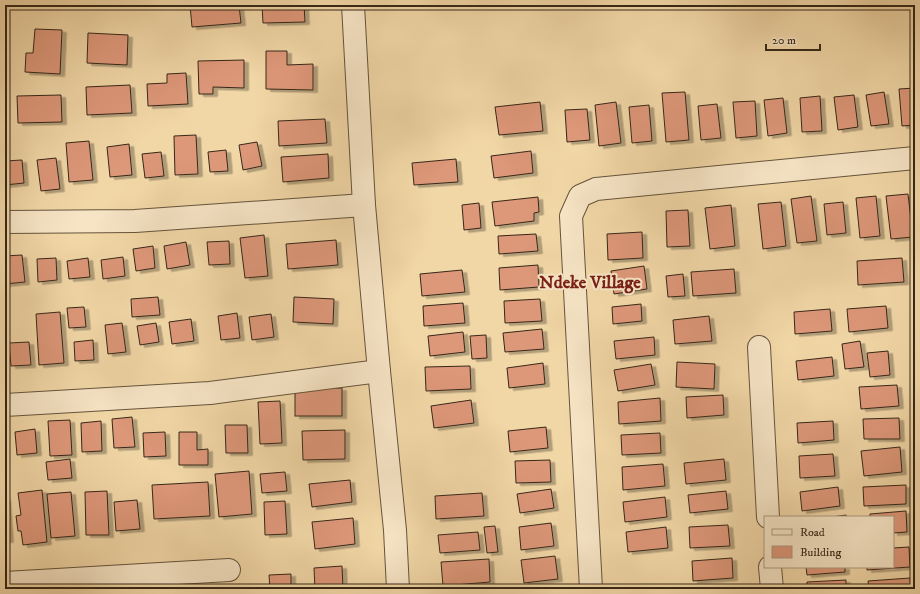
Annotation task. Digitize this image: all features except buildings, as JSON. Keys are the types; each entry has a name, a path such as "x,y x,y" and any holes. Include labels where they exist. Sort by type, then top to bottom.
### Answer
{"street":[{"path":"353,5 364,205 395,530 398,589"},
{"path":"591,589 571,216 580,196 596,189 915,158"},
{"path":"5,222 135,221 364,205"},
{"path":"759,347 768,516"},
{"path":"5,405 210,393 379,371"},
{"path":"770,568 772,589"},
{"path":"5,583 229,570"}],"district":[{"name":"Ndeke Village","path":"590,283"}]}
